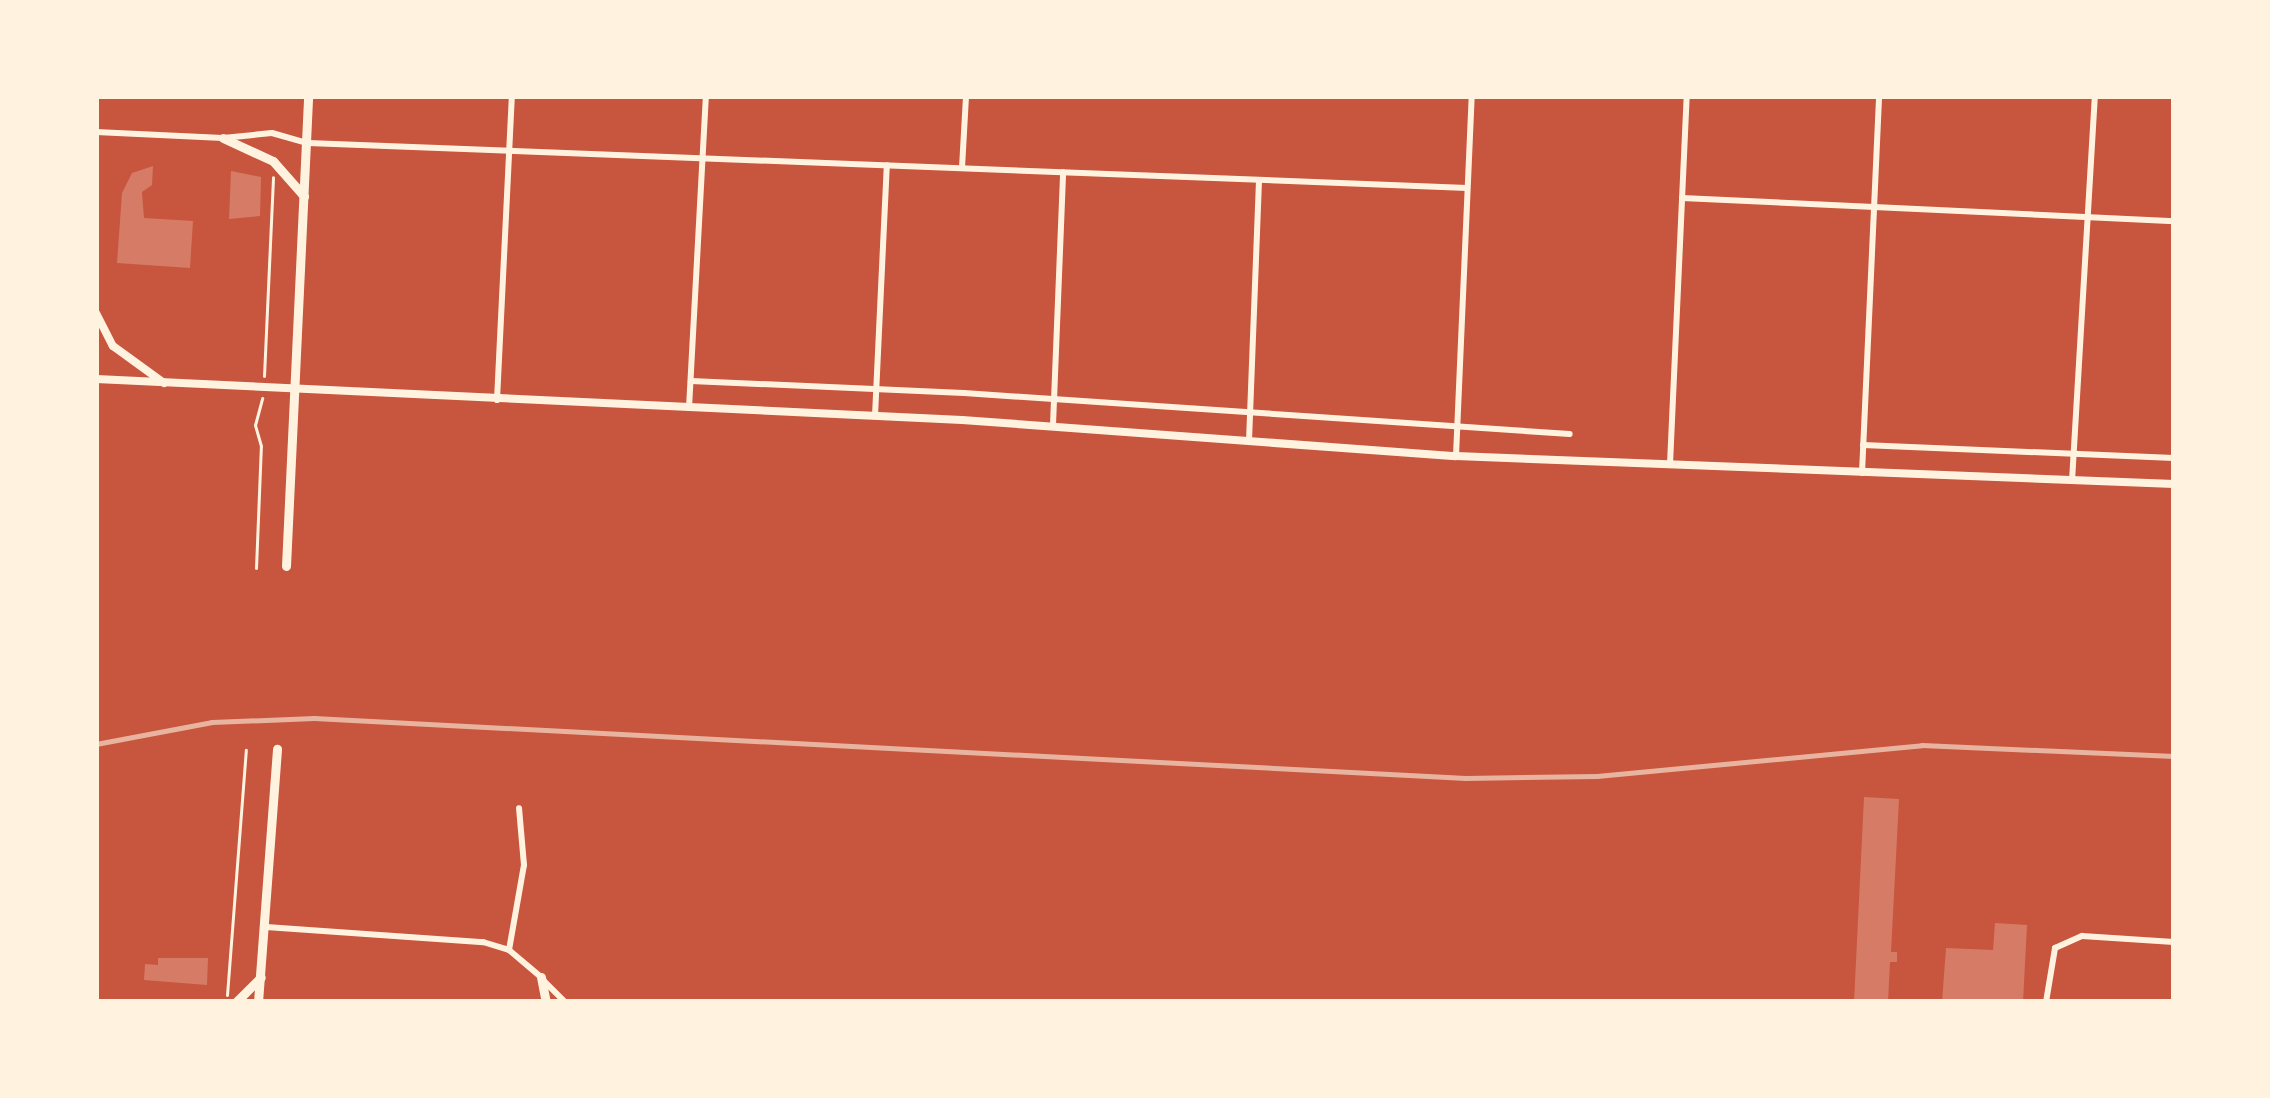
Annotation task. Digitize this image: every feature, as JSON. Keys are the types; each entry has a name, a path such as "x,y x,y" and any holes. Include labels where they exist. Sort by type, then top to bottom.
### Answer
{"main road":[{"path":"286,566 308,96"},
{"path":"224,138 272,161 304,196"},
{"path":"96,314 113,346 166,384"},
{"path":"96,379 1053,425 1456,456 2174,484"},
{"path":"257,1002 277,749"},
{"path":"236,1002 261,977"},
{"path":"541,977 546,1002"}],"street":[{"path":"497,400 512,96"},
{"path":"689,408 706,96"},
{"path":"962,168 966,96"},
{"path":"1456,456 1472,96"},
{"path":"1670,464 1687,96"},
{"path":"1862,473 1879,96"},
{"path":"2072,481 2095,96"},
{"path":"96,132 224,138 272,134 509,151 1467,188"},
{"path":"875,416 886,165"},
{"path":"1053,425 1063,172"},
{"path":"1249,441 1259,180"},
{"path":"1682,197 2174,221"},
{"path":"691,381 1054,399 1457,430 1570,434"},
{"path":"1863,445 2174,458"},
{"path":"509,950 524,865 519,808"},
{"path":"266,927 483,942 509,950 565,1002"},
{"path":"2046,1002 2055,947 2082,936 2174,941"}],"path":[{"path":"265,366 272,295 272,173"},
{"path":"256,568 258,423"},
{"path":"224,1002 237,913 246,751"}],"building":[{"path":"153,166 152,185 142,192 144,218 193,221 190,268 117,263 122,193 132,173"},
{"path":"231,171 261,177 260,216 229,219"},
{"path":"1864,797 1899,799 1891,952 1897,952 1897,962 1890,962 1888,1002 1854,1002"},
{"path":"1995,923 2027,925 2023,1002 1942,1002 1946,948 1993,950"},
{"path":"158,958 208,958 207,985 144,980 145,964 158,965"}],"railway":[{"path":"96,744 212,722 314,718 1465,778 1597,776 1922,745 2174,756"}]}
